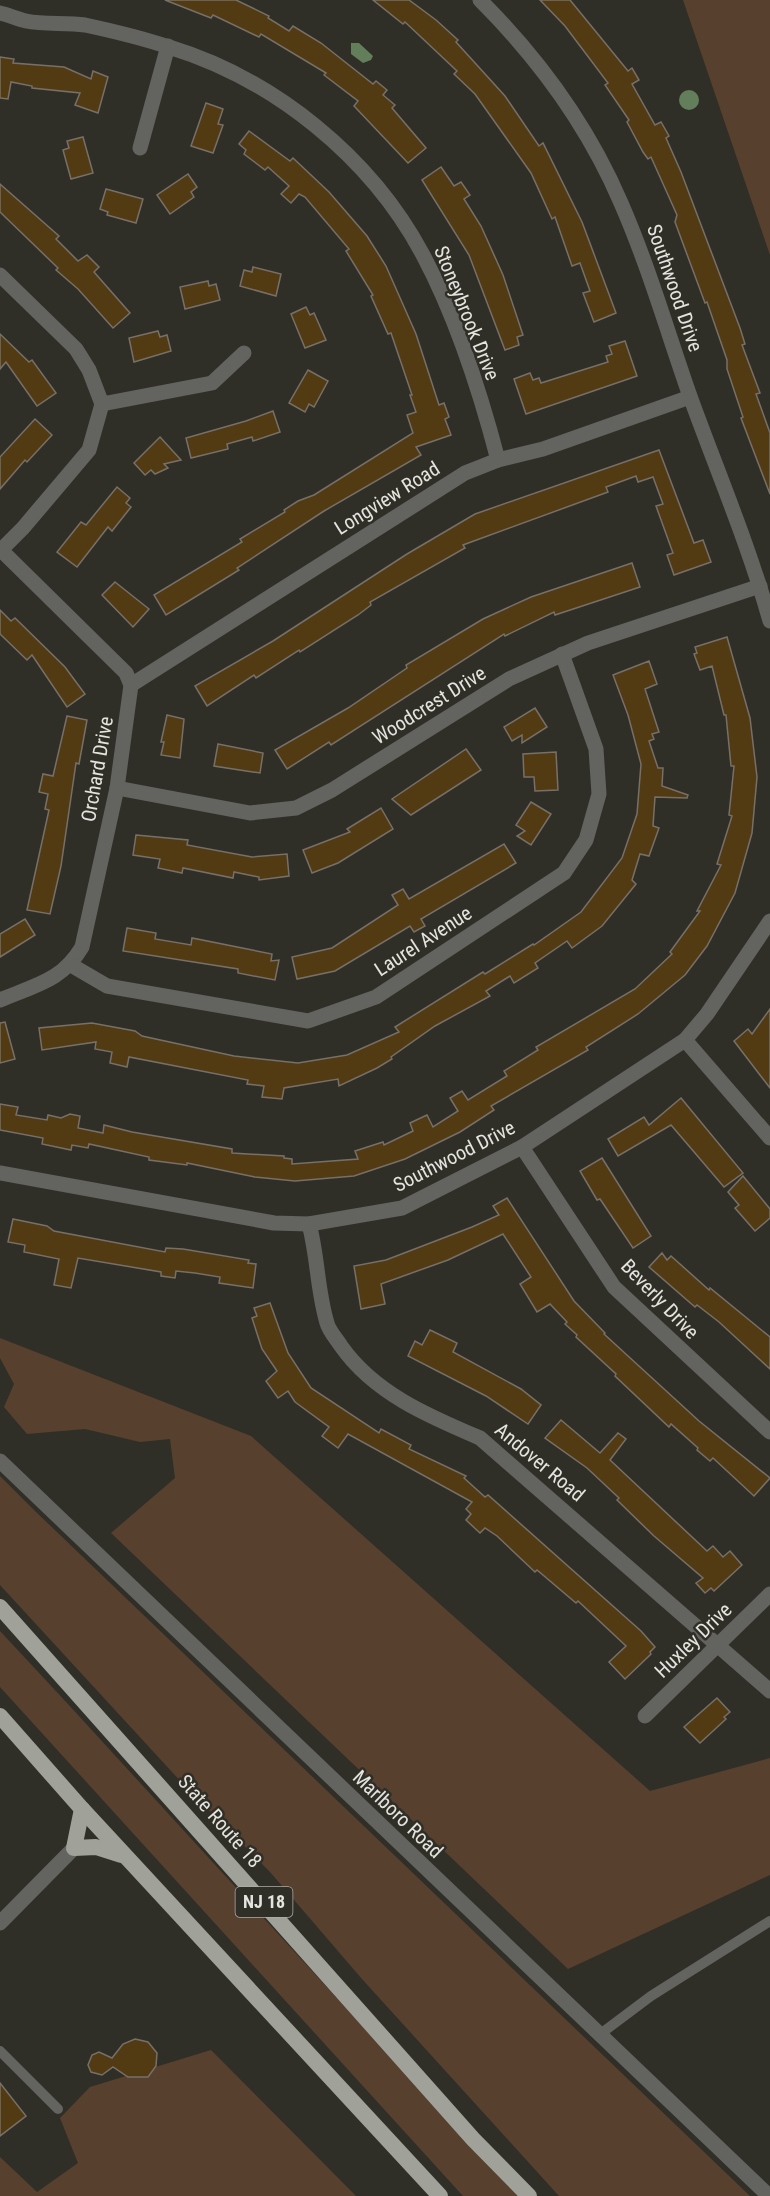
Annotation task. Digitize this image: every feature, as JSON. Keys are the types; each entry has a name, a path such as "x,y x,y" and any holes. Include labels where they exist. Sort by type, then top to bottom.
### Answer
{"highway":[{"name":"State Route 18","path":"0,1607 473,2139 529,2196"},
{"path":"0,1716 82,1809 440,2196"},
{"path":"82,1809 74,1848 111,1850 127,1858"}],"street":[{"name":"Southwood Drive","path":"480,0 518,39 549,78 598,155 640,250 690,397 760,586 770,621"},
{"name":"Stoneybrook Drive","path":"0,13 27,21 84,25 168,46 237,74 291,108 339,148 386,199 423,255 437,286 488,422 498,460"},
{"path":"140,148 168,46"},
{"path":"0,275 76,349 89,370 102,404 89,450 23,528 0,549 126,673 131,685"},
{"path":"102,404 212,383 244,353"},
{"name":"Longview Road","path":"131,685 465,473 498,460 543,449 690,397"},
{"name":"Woodcrest Drive","path":"117,788 250,813 296,808 332,790 509,679 562,654 760,586"},
{"name":"Laurel Avenue","path":"71,965 107,986 308,1021 376,998 564,873 586,840 599,794 596,749 562,654"},
{"name":"Orchard Drive","path":"71,965 82,947 117,788 131,685"},
{"name":"Southwood Drive","path":"0,1173 274,1223 309,1224 402,1208 522,1147 685,1040 707,1014 770,921"},
{"path":"0,1000 61,974 71,965"},
{"path":"685,1040 770,1138"},
{"name":"Beverly Drive","path":"522,1147 614,1287 770,1432"},
{"name":"Andover Road","path":"309,1224 317,1253 317,1283 327,1325 356,1367 388,1392 430,1417 480,1438 719,1644 770,1691"},
{"name":"Marlboro Road","path":"0,1461 769,2196"},
{"name":"Huxley Drive","path":"645,1716 770,1594"},
{"path":"0,1923 74,1848"}],"lane":[{"path":"599,2035 651,1996 770,1921"},
{"path":"0,2051 57,2109"}],"shaded area":[{"path":"683,0 770,0 770,255"},
{"path":"351,43 359,43 373,56 371,60 363,63 351,54"},
{"path":"689,90 696,93 699,100 696,107 689,110 682,107 679,100 682,93"},
{"path":"0,1338 251,1436 650,1791 770,1758 770,1875 568,1969 111,1533 175,1478 170,1439 140,1442 85,1429 27,1434 4,1407 14,1384 0,1358"},
{"path":"0,1476 750,2196 559,2196 362,1979 270,1872 184,1785 0,1585"},
{"path":"0,1631 518,2196 463,2196 0,1687"},
{"path":"211,2050 356,2196 0,2196 0,2157 37,2192 78,2163 60,2118 90,2087"}],"building":[{"path":"165,0 236,0 269,16 268,18 289,31 293,26 321,43 373,84 376,81 387,90 383,95 395,105 392,108 426,148 408,163 354,106 358,101 324,75 326,73 261,34 259,37 213,15 211,18"},
{"path":"373,0 409,0 436,20 458,40 456,42 505,96 539,146 543,143 582,222 616,313 594,322 583,293 590,291 580,263 572,266 555,217 552,219 531,173 475,94 454,74 457,71 405,22 403,24"},
{"path":"540,0 570,0 628,71 632,68 639,80 632,84 655,125 661,122 669,136 666,138 740,328 745,344 742,345 760,393 756,394 770,433 770,494 741,418 743,417 727,369 727,360 707,302 705,303 675,222 677,215 651,157 648,159 643,152 627,122 629,120 605,85 608,83 565,26"},
{"path":"0,57 14,59 13,63 64,67 91,79 93,71 108,77 98,113 75,105 80,93 32,88 32,86 11,82 8,99 0,98"},
{"path":"206,103 223,109 218,124 223,125 213,153 191,146"},
{"path":"249,131 290,161 293,158 329,192 367,236 386,266 416,334 439,405 444,403 449,417 445,419 451,435 416,447 421,455 324,511 237,568 239,570 166,615 154,595 242,542 240,539 285,512 284,510 298,501 314,495 413,433 407,415 416,412 391,333 388,334 371,296 373,295 346,251 349,249 305,197 299,194 291,203 281,194 289,186 268,167 265,170 244,154 246,150 239,144"},
{"path":"83,137 93,173 71,179 63,150 69,148 67,141"},
{"path":"441,167 454,186 461,182 470,195 464,199 481,226 503,275 523,335 517,337 519,345 505,350 469,255 422,180"},
{"path":"188,174 197,187 191,192 194,197 170,214 157,195"},
{"path":"0,184 59,236 56,239 78,261 87,255 99,267 94,272 130,313 113,328 78,289 56,270 58,268 0,212"},
{"path":"106,189 143,199 136,223 107,215 108,212 100,209"},
{"path":"253,267 281,274 276,296 240,286 244,270 252,272"},
{"path":"208,281 209,286 216,284 220,300 185,309 180,287"},
{"path":"306,307 310,315 314,313 326,340 305,348 291,314"},
{"path":"158,331 160,337 167,335 171,351 134,362 129,338"},
{"path":"0,334 29,362 32,360 56,393 37,406 6,362 0,369"},
{"path":"625,341 637,376 526,414 514,379 530,373 533,380 539,378 541,383 608,362 606,356 612,354 609,346"},
{"path":"308,370 328,381 314,407 309,404 305,412 289,403"},
{"path":"273,411 280,432 253,441 252,437 227,444 228,449 191,458 186,438"},
{"path":"35,419 52,435 27,462 25,460 0,489 0,457"},
{"path":"160,437 181,460 164,464 168,468 155,474 151,470 145,475 134,463"},
{"path":"659,450 694,543 703,540 711,562 674,575 667,555 673,553 656,506 663,504 653,477 638,482 636,476 606,487 608,492 463,545 465,548 370,602 371,605 358,615 300,652 299,650 256,678 254,675 207,706 195,686 273,641 407,554 475,514"},
{"path":"117,487 130,498 126,503 131,507 112,531 108,527 77,567 57,552 81,522 86,525"},
{"path":"632,563 640,587 555,615 554,612 505,636 504,634 331,745 329,742 287,769 275,750 348,708 407,668 406,665 483,619 531,597"},
{"path":"115,582 149,609 133,627 102,595"},
{"path":"0,610 11,621 15,618 65,667 85,694 67,707 32,655 27,660 0,634"},
{"path":"727,637 750,718 757,777 752,833 735,893 707,946 685,975 638,1014 586,1047 588,1050 491,1106 494,1110 460,1132 405,1159 354,1176 295,1181 255,1177 187,1163 187,1165 149,1160 149,1157 89,1144 88,1148 72,1145 71,1150 42,1144 43,1138 0,1130 0,1104 18,1107 16,1115 47,1120 48,1115 61,1118 70,1114 80,1116 78,1128 103,1133 104,1125 232,1149 232,1153 284,1156 284,1158 292,1159 292,1164 358,1159 355,1151 383,1142 384,1145 413,1131 410,1123 427,1115 433,1127 458,1111 450,1098 462,1091 468,1100 507,1076 504,1071 538,1050 536,1047 635,989 672,954 670,952 700,911 697,911 721,865 717,864 732,816 729,815 734,766 731,766 726,715 724,715 712,666 700,670 694,654 697,653 695,647"},
{"path":"649,661 657,684 645,689 659,732 652,734 654,739 649,741 658,768 663,768 662,786 688,795 687,798 655,797 653,826 659,828 649,856 640,854 632,880 636,884 602,926 572,948 567,941 535,963 538,968 514,983 510,976 486,991 490,996 435,1026 377,1068 339,1086 338,1079 284,1088 282,1099 262,1097 264,1086 247,1084 248,1080 129,1057 127,1067 110,1063 112,1052 95,1049 96,1042 42,1050 39,1028 92,1023 135,1031 142,1036 234,1056 298,1063 347,1055 399,1032 395,1027 483,972 485,974 534,945 581,912 622,858 637,814 641,764 628,715 613,675"},
{"path":"535,708 547,727 522,743 522,735 512,741 504,727"},
{"path":"167,715 184,719 180,758 161,755 164,742 161,742"},
{"path":"67,716 87,720 79,764 76,763 61,866 50,914 27,910 49,810 45,809 48,794 39,792 43,774 53,776"},
{"path":"218,744 263,753 260,773 214,766"},
{"path":"466,749 481,770 411,815 392,799"},
{"path":"556,752 558,790 535,791 534,777 524,777 523,754"},
{"path":"531,802 551,814 531,845 517,836 525,831 516,825"},
{"path":"381,808 393,829 338,863 312,873 303,850 350,832 347,829"},
{"path":"136,835 188,840 187,845 252,857 287,854 289,876 259,880 259,877 234,872 233,878 183,868 182,873 158,868 160,859 133,855"},
{"path":"504,844 516,863 421,919 425,926 414,932 410,926 335,971 297,979 292,957 332,948 398,905 392,895 403,889 409,899"},
{"path":"25,919 35,935 0,957 0,934"},
{"path":"127,928 156,933 155,939 191,945 192,938 272,954 271,961 279,960 275,980 238,973 238,969 123,951"},
{"path":"770,1009 770,1088 734,1041 748,1029 752,1034"},
{"path":"5,1022 15,1059 0,1063 0,1023"},
{"path":"681,1098 743,1173 724,1187 671,1125 618,1156 608,1139 644,1117 649,1125"},
{"path":"602,1158 651,1236 633,1248 600,1199 597,1200 580,1171"},
{"path":"743,1176 770,1209 770,1218 755,1231 735,1208 739,1205 728,1192"},
{"path":"507,1198 574,1301 604,1334 699,1421 770,1478 754,1496 713,1458 710,1461 671,1424 669,1427 576,1337 577,1335 565,1324 567,1322 550,1304 537,1312 520,1284 531,1277 503,1234 448,1260 381,1284 385,1304 361,1309 354,1266 386,1260 499,1215 493,1206"},
{"path":"13,1219 47,1226 54,1231 165,1252 166,1248 183,1249 249,1260 248,1263 256,1264 253,1288 219,1283 220,1277 176,1271 175,1278 161,1276 161,1272 78,1258 71,1288 54,1285 59,1259 24,1252 25,1245 8,1242"},
{"path":"662,1253 667,1260 671,1256 709,1290 710,1288 770,1337 770,1369 719,1322 697,1305 695,1307 649,1267"},
{"path":"270,1303 288,1353 311,1388 379,1433 381,1429 411,1445 409,1449 466,1476 464,1478 485,1497 488,1495 641,1631 655,1647 650,1652 651,1654 625,1679 609,1662 626,1646 578,1601 576,1603 537,1570 535,1572 497,1536 485,1528 480,1533 466,1520 471,1514 466,1509 472,1502 348,1434 338,1448 322,1436 329,1427 295,1402 288,1391 278,1398 266,1381 277,1371 262,1349 252,1318 257,1316 254,1308"},
{"path":"430,1330 457,1343 453,1352 521,1389 541,1405 528,1424 486,1396 408,1356 415,1341 422,1345"},
{"path":"561,1420 600,1453 618,1433 626,1439 610,1460 707,1551 713,1546 723,1557 730,1551 742,1565 714,1591 711,1588 705,1593 696,1583 703,1578 654,1536 587,1468 545,1438"},
{"path":"717,1698 730,1712 724,1717 726,1719 700,1743 684,1727"},
{"path":"135,2039 148,2042 157,2053 156,2066 148,2077 128,2077 113,2067 102,2075 91,2072 88,2065 92,2055 99,2052 112,2058 123,2044"},
{"path":"0,2083 26,2116 0,2136"}]}
